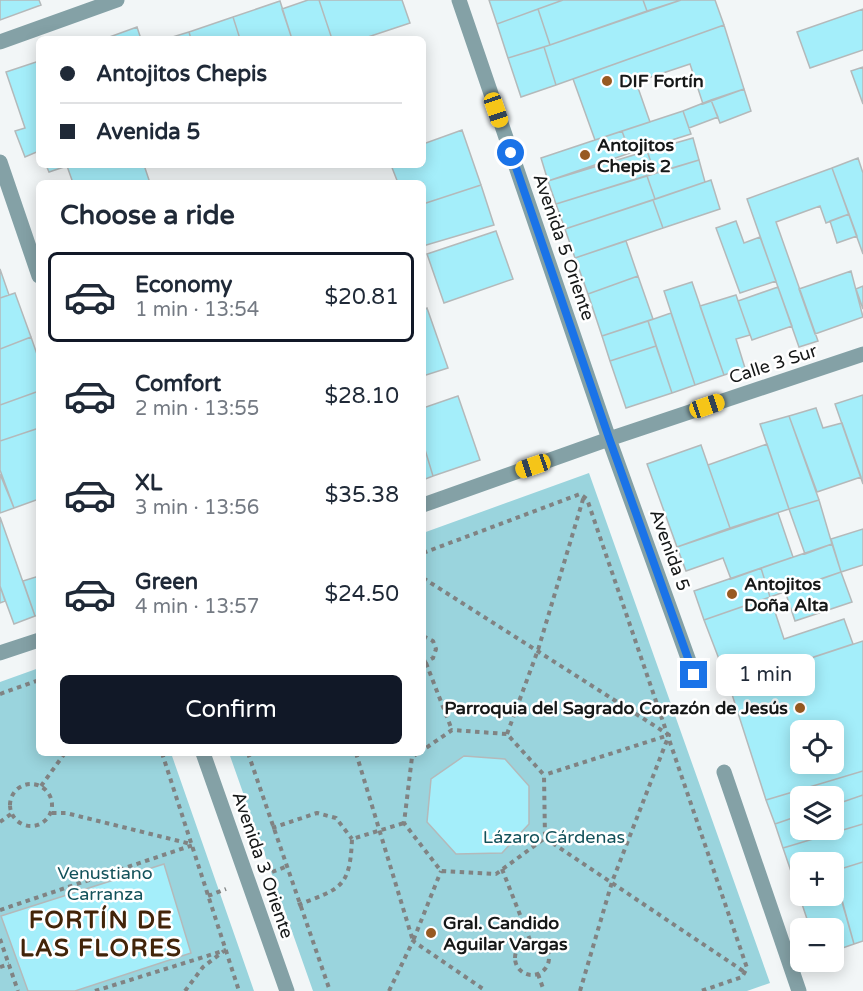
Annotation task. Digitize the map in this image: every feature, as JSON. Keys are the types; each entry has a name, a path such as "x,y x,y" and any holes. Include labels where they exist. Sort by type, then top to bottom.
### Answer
{"street":[{"path":"0,42 117,0"},
{"name":"Avenida 5 Oriente","path":"459,0 609,438"},
{"path":"0,162 36,267"},
{"name":"Calle 3 Sur","path":"426,504 609,438 863,354"},
{"name":"Avenida 5","path":"609,438 694,675"},
{"path":"0,653 36,641"},
{"name":"Avenida 3 Oriente","path":"204,756 287,991"},
{"path":"724,772 799,991"}],"path":[{"path":"426,551 580,494 584,496"},
{"path":"507,734 538,650 584,496"},
{"path":"584,496 669,735 747,968 746,973"},
{"path":"426,580 669,735"},
{"path":"426,638 433,641 436,649 433,658 426,662"},
{"path":"426,668 452,730"},
{"path":"0,694 36,681"},
{"path":"426,748 452,730 507,734 543,775 545,838"},
{"path":"543,775 669,735"},
{"path":"580,991 612,882 669,735"},
{"path":"41,786 63,756"},
{"path":"163,756 239,991"},
{"path":"249,756 298,905 330,991"},
{"path":"357,756 413,941 486,991"},
{"path":"414,756 404,823 441,871 496,874 545,838"},
{"path":"30,784 41,786 48,792 52,802 52,813 46,821 26,827 17,822 11,814 9,803 15,791 30,784"},
{"path":"52,813 66,813 193,845"},
{"path":"272,828 317,813 336,818 352,839 351,869 335,891 298,905"},
{"path":"0,822 11,814"},
{"path":"352,839 404,823"},
{"path":"545,838 746,973"},
{"path":"0,910 193,845"},
{"path":"502,869 530,940"},
{"path":"389,991 413,941 441,871"},
{"path":"0,939 18,991"},
{"path":"530,940 541,942 548,951 549,961 544,971 538,974 534,976 523,973 516,965 515,954 520,945 530,940"},
{"path":"94,991 226,950"},
{"path":"185,991 203,967 226,950"},
{"path":"0,966 9,964"},
{"path":"701,991 746,973"},
{"path":"538,974 544,991"}],"green space":[{"name":"Lázaro Cárdenas","path":"589,473 770,983 747,991 313,991 230,756 426,756 426,532"},
{"name":"Venustiano Carranza","path":"36,669 36,756 172,756 254,991 0,991 0,682"}],"building":[{"path":"0,0 39,0 41,5 0,20"},
{"path":"308,0 319,0 331,36 291,36 282,9"},
{"path":"319,0 402,0 410,23 371,36 331,36"},
{"path":"489,0 563,0 497,24"},
{"path":"563,0 643,0 647,11 550,45 538,9"},
{"path":"643,0 681,0 647,11"},
{"path":"681,0 715,0 724,25 556,85 544,47"},
{"path":"280,1 291,36 239,36 233,17"},
{"path":"538,9 550,45 508,58 497,24"},
{"path":"863,9 863,50 810,68 797,32"},
{"path":"233,17 239,36 190,36 189,32"},
{"name":"DIF Fortín","path":"724,25 744,89 703,104 690,64 636,82 650,122 595,140 573,79"},
{"path":"137,27 140,36 112,36"},
{"path":"189,32 190,36 176,36"},
{"path":"544,47 556,85 521,97 508,58"},
{"path":"36,62 36,152 25,157 15,131 25,128 6,72"},
{"path":"863,67 863,104 851,71"},
{"path":"744,89 751,111 720,123 711,100"},
{"path":"711,100 718,117 689,128 683,111"},
{"path":"683,111 691,134 630,153 622,131"},
{"path":"462,130 481,185 426,203 426,180 397,180 392,168 426,168 426,143"},
{"name":"Antojitos Chepis 2","path":"622,131 630,153 548,181 541,158"},
{"path":"693,138 699,160 655,173 647,151"},
{"path":"647,151 655,173 556,204 548,181"},
{"path":"858,158 863,173 863,254 832,168"},
{"path":"699,160 705,182 655,199 647,176"},
{"path":"47,168 61,168 49,172"},
{"path":"68,168 145,168 149,180 72,180"},
{"path":"832,168 849,214 826,223 820,206 776,222 818,341 799,347 747,199"},
{"path":"647,176 655,199 565,229 556,204"},
{"path":"711,180 720,209 663,228 653,200"},
{"path":"481,185 494,225 426,245 426,203"},
{"path":"653,200 663,228 575,258 565,229"},
{"path":"849,214 857,236 837,243 830,221"},
{"path":"736,221 744,243 760,237 776,281 740,293 716,228"},
{"path":"496,231 513,279 444,303 427,254"},
{"path":"626,241 638,276 588,294 575,258"},
{"path":"0,269 9,295 0,298"},
{"path":"851,271 863,317 815,334 799,289"},
{"path":"638,276 653,319 602,336 588,294"},
{"path":"692,282 724,375 695,385 664,291"},
{"path":"863,286 863,309 856,289"},
{"path":"778,287 792,326 752,340 738,301"},
{"path":"15,293 31,337 0,349 0,298"},
{"path":"736,295 750,335 736,339 745,368 724,375 700,306"},
{"path":"426,308 448,368 426,375"},
{"path":"671,313 695,385 672,393 648,321"},
{"path":"648,321 656,346 610,361 602,336"},
{"path":"31,337 36,351 36,392 0,405 0,349"},
{"path":"656,346 672,393 626,408 610,361"},
{"path":"36,392 36,429 0,441 0,405"},
{"path":"863,395 863,484 835,404"},
{"path":"458,396 480,460 433,476 426,453 426,407"},
{"path":"816,408 823,428 842,423 861,477 817,492 789,416"},
{"path":"789,416 819,500 789,509 760,424"},
{"path":"36,429 36,500 14,508 0,470 0,441"},
{"path":"767,444 789,509 730,528 708,465"},
{"path":"701,445 730,528 677,547 647,464"},
{"path":"426,453 433,476 426,479"},
{"path":"0,474 14,508 0,513"},
{"path":"819,500 832,544 805,554 789,509"},
{"path":"778,513 793,557 731,579 723,558 686,571 677,547"},
{"path":"0,517 35,616 14,624 0,586"},
{"path":"863,529 863,565 841,572 831,539"},
{"path":"832,544 841,572 770,597 761,568"},
{"name":"Antojitos Doña Alta","path":"761,568 770,597 704,620 694,591"},
{"path":"841,572 852,602 795,621 785,591"},
{"path":"36,577 36,616 35,616 23,581"},
{"path":"0,586 5,601 0,603"},
{"path":"770,597 784,639 844,619 853,644 729,685 704,620"},
{"name":"Parroquia del Sagrado Corazón de Jesús","path":"863,641 863,771 813,786 790,786 790,793 766,800 729,685"},
{"path":"464,756 505,759 529,786 529,824 502,853 456,854 427,822 431,779"},
{"path":"863,771 863,795 844,802 844,786 813,786"},
{"path":"790,793 790,819 775,824 766,800"},
{"path":"863,795 863,824 844,830 844,802"},
{"path":"790,819 790,840 810,840 783,848 775,824"},
{"path":"863,824 863,862 844,868 844,852 790,852 790,868 783,848 810,840 844,840 844,830"},
{"path":"863,862 863,941 854,944 844,906 844,868"},
{"path":"164,864 191,953 75,991 28,991 1,916"},
{"path":"803,906 843,906 854,944 844,948 844,918 807,918"}],"place":[{"name":"DIF Fortín","path":"607,81"},
{"name":"Antojitos Chepis 2","path":"585,155"},
{"name":"Antojitos Doña Alta","path":"732,594"},
{"name":"Parroquia del Sagrado Corazón de Jesús","path":"800,708"},
{"name":"Gral. Candido Aguilar Vargas","path":"431,933"}],"district":[{"name":"FORTÍN DE LAS FLORES","path":"101,934"}],"route":[{"path":"511,153 609,438 694,675"}]}
